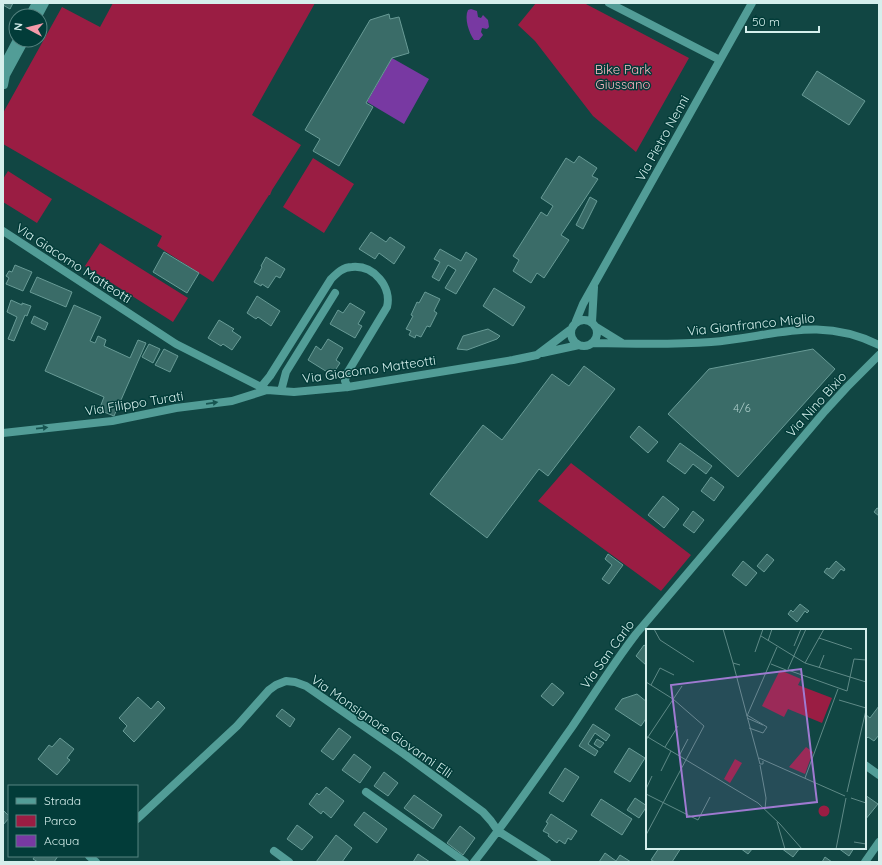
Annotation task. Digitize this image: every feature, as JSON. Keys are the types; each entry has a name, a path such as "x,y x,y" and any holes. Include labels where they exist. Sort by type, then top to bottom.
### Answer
{"street":[{"path":"609,3 720,60"},
{"name":"Via Pietro Nenni","path":"576,322 582,306 752,3"},
{"path":"3,66 13,48"},
{"path":"3,87 6,75 21,48"},
{"name":"Via Giacomo Matteotti","path":"3,231 176,344 264,388 281,391 294,392 348,387 537,355 570,330"},
{"path":"264,388 331,279 338,271 352,266 369,270 377,275 384,285 389,300 387,307 346,375 345,381 348,387"},
{"name":"Via Pietro Nenni","path":"594,285 594,324"},
{"path":"281,391 286,372 335,293"},
{"path":"594,324 597,336 588,346 579,345 572,339 570,330 576,322 584,319 594,324 623,344"},
{"name":"Via Gianfranco Miglio","path":"592,343 623,344 712,342 784,331 816,329 831,330 854,335 879,345"},
{"name":"Via Giacomo Matteotti","path":"540,353 579,345"},
{"name":"Via Nino Bixio","path":"773,471 837,398 879,355"},
{"name":"Via Filippo Turati","path":"3,432 112,420 176,408 232,401 264,388"},
{"name":"Via San Carlo","path":"474,862 498,831 628,645 655,610 773,471"},
{"name":"Via Monsignore Giovanni Elli","path":"138,818 239,723 269,690 280,683 291,681 306,686 404,754 482,812 491,820 498,831 547,862"},
{"path":"866,766 879,775"},
{"path":"366,792 465,862"},
{"path":"865,862 879,842"},
{"path":"274,850 289,862"}],"green space":[{"path":"113,3 315,3 252,115 301,145 213,282 157,246 162,236 3,144 3,113 39,48 48,48 48,32 62,7 100,27"},
{"name":"Bike Park Giussano","path":"536,3 584,3 689,58 636,152 593,116 535,41 518,25"},
{"path":"313,158 354,184 324,233 283,207"},
{"path":"8,171 52,199 37,223 3,202 3,179"},
{"path":"100,243 188,298 173,322 85,266"},
{"path":"571,463 691,555 661,591 538,501"}],"water":[{"path":"471,9 477,11 478,17 481,18 483,15 488,20 489,27 487,29 482,28 481,32 483,35 479,40 474,40 470,33 467,13 468,10"},
{"path":"392,58 429,79 404,124 367,102"}],"building":[{"path":"3,3 13,3 10,8 3,5"},
{"path":"389,14 390,19 399,17 409,53 392,58 366,103 373,107 339,166 313,151 320,139 305,130 370,20"},
{"path":"817,71 865,101 849,125 802,95"},
{"path":"579,156 597,168 592,176 598,179 561,235 569,240 544,278 537,273 531,283 513,271 519,260 513,256 541,212 547,216 553,206 541,198 566,158 574,163"},
{"path":"590,197 597,201 583,229 576,225"},
{"path":"371,232 386,242 390,237 405,247 394,264 379,253 375,259 359,249"},
{"path":"440,249 461,261 466,252 477,259 456,294 445,288 456,270 448,265 439,281 432,277 440,262 434,259"},
{"path":"164,252 199,273 187,293 153,272"},
{"path":"266,257 285,269 280,278 276,276 268,288 262,284 261,286 254,282"},
{"path":"15,265 32,272 23,291 6,284 9,278 6,276 9,271 12,272"},
{"path":"37,277 72,292 66,307 30,292"},
{"path":"494,288 525,307 513,326 483,306"},
{"path":"425,292 440,299 434,311 437,313 430,327 427,326 421,337 416,335 415,338 409,335 411,331 406,329 413,316 411,315 417,302 419,303"},
{"path":"257,296 280,311 271,326 258,317 256,319 247,313"},
{"path":"11,300 22,305 22,303 31,306 27,316 25,315 14,341 8,339 17,317 7,312"},
{"path":"350,303 365,312 358,324 362,326 355,338 330,324 338,310 343,313"},
{"path":"74,305 101,317 90,341 95,343 98,336 106,340 104,346 130,358 138,340 146,343 114,416 99,410 104,397 45,371"},
{"path":"34,316 48,323 45,330 31,323"},
{"path":"219,320 234,329 232,331 241,337 232,350 223,344 221,346 208,338"},
{"path":"488,329 500,336 497,339 467,350 457,349 463,336"},
{"path":"328,339 343,348 336,360 340,363 332,375 308,360 316,346 321,350"},
{"path":"149,344 160,349 153,363 142,357"},
{"path":"164,349 178,356 170,372 155,365"},
{"path":"813,349 835,369 738,477 668,414 709,369"},
{"path":"584,366 615,389 548,476 539,469 487,538 430,494 483,425 502,440 552,374 569,386"},
{"path":"639,426 658,442 648,453 630,437"},
{"path":"680,443 712,466 706,474 693,464 685,474 667,461"},
{"path":"711,477 724,487 714,501 701,491"},
{"path":"663,496 679,509 664,528 648,515"},
{"path":"877,508 879,509 879,516 874,512"},
{"path":"693,511 704,520 694,533 683,525"},
{"path":"608,554 623,565 609,584 602,579 612,565 605,559"},
{"path":"767,554 774,560 764,572 757,566"},
{"path":"743,561 757,573 746,586 732,575"},
{"path":"836,561 845,569 844,571 841,569 833,579 824,572"},
{"path":"800,604 809,611 807,613 805,611 797,622 788,614 791,610 793,612"},
{"path":"644,645 646,646 646,665 636,656"},
{"path":"552,683 564,693 553,706 541,696"},
{"path":"637,694 646,701 646,718 641,726 615,709 622,699"},
{"path":"138,697 151,709 158,701 165,708 134,742 123,731 127,726 119,718"},
{"path":"879,706 879,735 874,741 868,737 866,739 866,715 870,718"},
{"path":"282,709 295,719 290,727 276,716"},
{"path":"593,724 610,735 606,741 595,733 588,744 598,751 595,756 579,746"},
{"path":"339,728 351,737 333,760 321,751"},
{"path":"60,738 74,749 67,758 70,760 57,775 38,759 49,745 52,747"},
{"path":"597,739 604,743 600,748 594,744"},
{"path":"629,748 645,758 630,782 614,772"},
{"path":"354,754 371,767 360,783 342,770"},
{"path":"565,768 579,777 563,802 549,793"},
{"path":"384,772 398,783 388,796 374,786"},
{"path":"326,787 344,801 331,818 323,811 321,814 309,804 317,793 319,795"},
{"path":"414,795 442,815 433,829 404,808"},
{"path":"866,796 878,804 866,819"},
{"path":"635,798 646,805 639,818 627,810"},
{"path":"601,799 632,819 622,835 591,815"},
{"path":"3,810 8,815 8,819 3,825"},
{"path":"364,812 387,829 377,843 354,825"},
{"path":"551,814 577,831 571,840 568,838 565,844 559,840 557,843 548,836 549,834 543,831"},
{"path":"297,825 313,837 302,850 287,839"},
{"path":"460,826 475,838 463,855 447,843"},
{"path":"336,835 352,848 342,862 316,862"},
{"path":"658,849 680,849 672,862 655,862 651,860"},
{"path":"741,849 752,849 748,854"},
{"path":"782,849 799,849 793,857"},
{"path":"839,849 853,849 849,856"},
{"path":"605,853 616,861 620,855 631,862 599,862"},
{"path":"418,854 430,862 413,862"},
{"path":"34,857 57,857 54,862 38,862 33,859"},
{"path":"825,857 832,862 822,862"}]}
